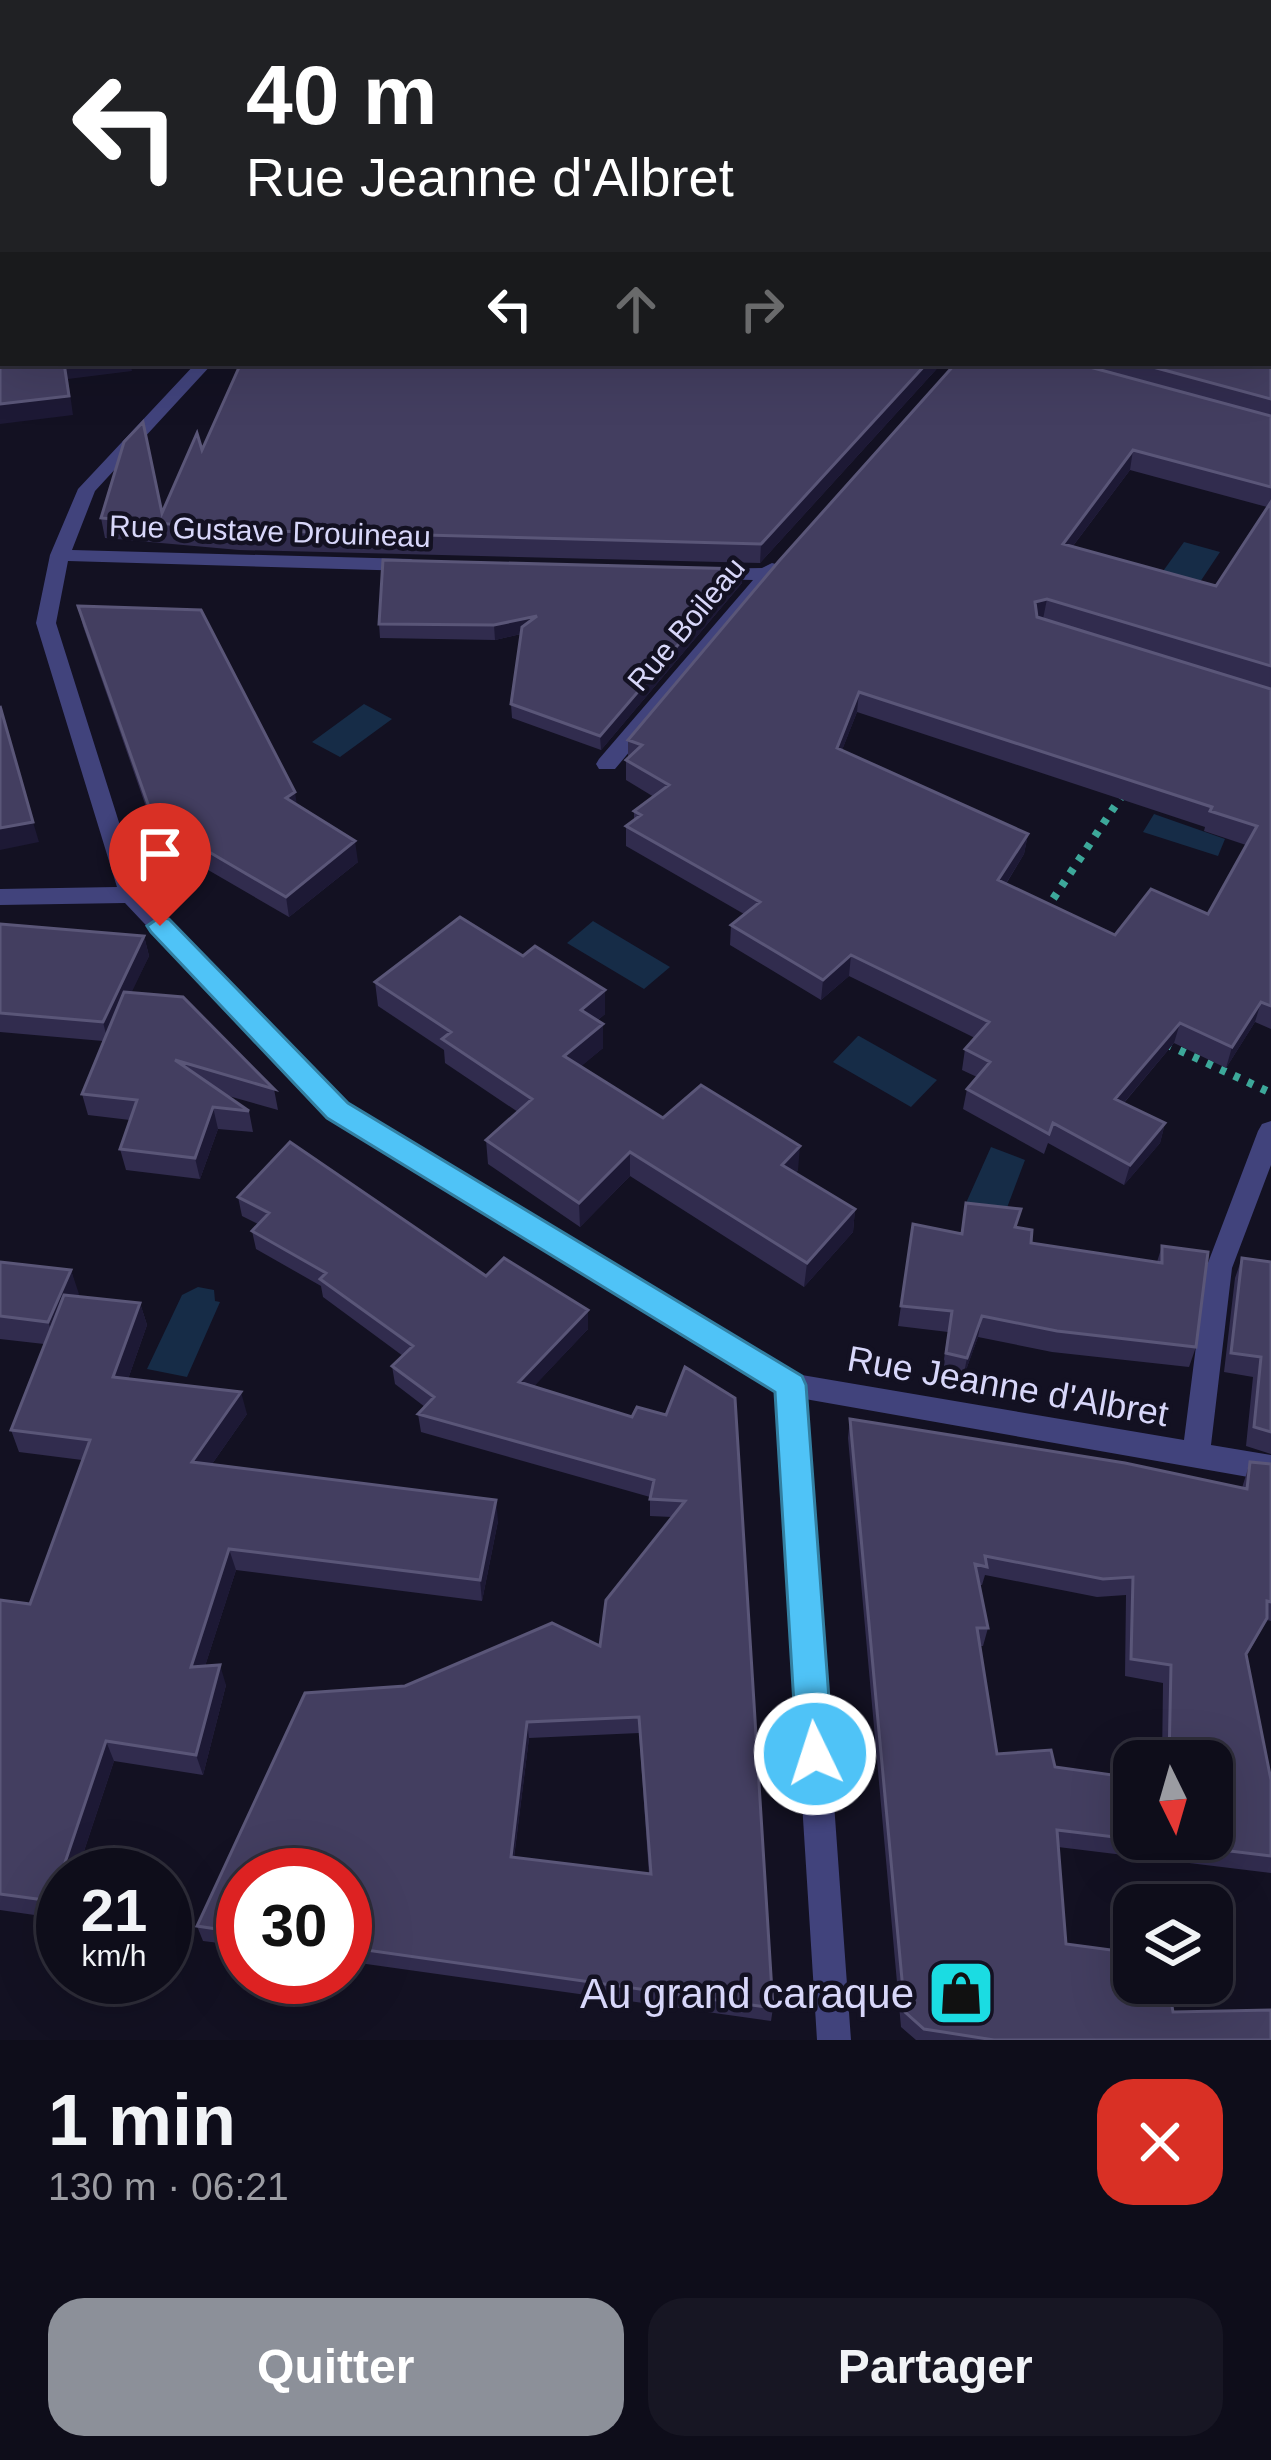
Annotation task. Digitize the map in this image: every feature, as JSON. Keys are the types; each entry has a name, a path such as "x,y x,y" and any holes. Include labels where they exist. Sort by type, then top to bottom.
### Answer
{"street":[{"name":"Rue Jeanne d'Albret","path":"202,366 87,489 60,555 46,623 130,895 338,1111 790,1385 1271,1468"},
{"name":"Rue Gustave Drouineau","path":"60,555 437,566"},
{"name":"Rue Boileau","path":"607,764 783,556"},
{"path":"697,572 767,574"},
{"path":"0,897 130,895"},
{"path":"1196,1455 1219,1268 1271,1131"},
{"path":"790,1385 834,2040"}],"path":[{"path":"1044,912 1135,775"},
{"path":"1148,1036 1271,1092"}],"water":[{"path":"1184,542 1220,552 1198,585 1161,574"},
{"path":"364,704 392,719 340,757 312,742"},
{"path":"1154,814 1225,839 1218,856 1143,832"},
{"path":"593,921 670,967 644,989 567,943"},
{"path":"858,1036 937,1080 911,1107 833,1062"},
{"path":"991,1147 1025,1160 1005,1213 966,1203"},
{"path":"198,1287 214,1290 215,1301 220,1302 187,1377 147,1369 182,1295"}],"building":[{"path":"0,366 64,366 69,396 0,404"},
{"path":"240,366 924,366 761,544 236,530 101,518 124,442 143,422 162,513 197,433 202,450"},
{"path":"953,366 1086,366 1271,416 1271,487 1133,450 1063,544 1216,586 1271,502 1271,666 1047,599 1035,602 1037,617 1271,689 1271,1006 1261,1002 1232,1047 1180,1023 1115,1099 1165,1123 1130,1165 1053,1123 1049,1134 967,1089 990,1062 965,1049 989,1022 851,955 823,980 731,925 760,902 626,826 641,815 634,811 669,785 626,760 642,745 628,740","holes":["859,692 1212,807 1210,811 1257,826 1208,914 1151,889 1115,935 998,880 1028,834 837,748"]},
{"path":"1149,366 1271,366 1271,399"},
{"path":"383,560 743,569 600,736 511,704 522,627 537,616 494,625 379,624"},
{"path":"78,606 201,610 295,792 286,798 355,841 286,897 199,846 172,872"},
{"path":"0,706 33,822 0,828"},
{"path":"460,917 523,956 535,946 605,990 581,1010 603,1024 564,1056 663,1118 701,1085 800,1146 782,1165 855,1209 807,1263 630,1152 579,1203 486,1140 532,1099 442,1039 451,1032 375,982"},
{"path":"0,924 144,936 103,1022 0,1013"},
{"path":"124,992 183,997 274,1089 175,1060 249,1111 213,1107 195,1158 120,1149 137,1100 82,1094"},
{"path":"290,1142 486,1276 504,1258 588,1310 519,1382 632,1417 637,1407 666,1415 685,1367 735,1398 773,2008 372,1951 372,1848 233,1848 305,1693 405,1686 552,1623 600,1646 606,1600 685,1501 650,1499 654,1480 418,1414 434,1397 392,1366 413,1346 320,1279 326,1273 252,1231 269,1213 238,1197","holes":["639,1717 651,1874 511,1857 527,1722"]},
{"path":"966,1203 1021,1209 1015,1227 1032,1230 1031,1243 1162,1263 1162,1246 1208,1252 1196,1347 1057,1331 982,1316 967,1358 946,1353 952,1311 901,1306 913,1224 962,1234"},
{"path":"1242,1258 1271,1262 1271,1432 1254,1427 1261,1357 1231,1353"},
{"path":"0,1262 71,1270 48,1322 0,1316"},
{"path":"64,1295 140,1303 113,1377 241,1392 192,1462 496,1500 480,1580 229,1549 191,1667 220,1665 196,1755 106,1741 70,1848 36,1848 36,1899 0,1894 0,1600 30,1604 90,1440 11,1430"},
{"path":"850,1419 1125,1463 1247,1489 1250,1462 1271,1464 1271,1602 1267,1601 1267,1618 1246,1654 1271,1780 1271,1856 1233,1851 1233,1740 1169,1740 1171,1665 1131,1659 1133,1577 1103,1579 985,1556 987,1567 975,1564 988,1628 977,1628 997,1754 1051,1750 1055,1767 1113,1775 1113,1837 1057,1830 1066,1944 1113,1950 1113,2004 1172,2004 1173,2012 1271,2010 1271,2040 994,2040 924,2029 905,2012"},
{"path":"216,1885 216,1929 197,1926"}],"place":[{"name":"Au grand caraque","path":"961,1993"}],"route":[{"path":"160,926 338,1111 790,1385 815,1754"}]}
